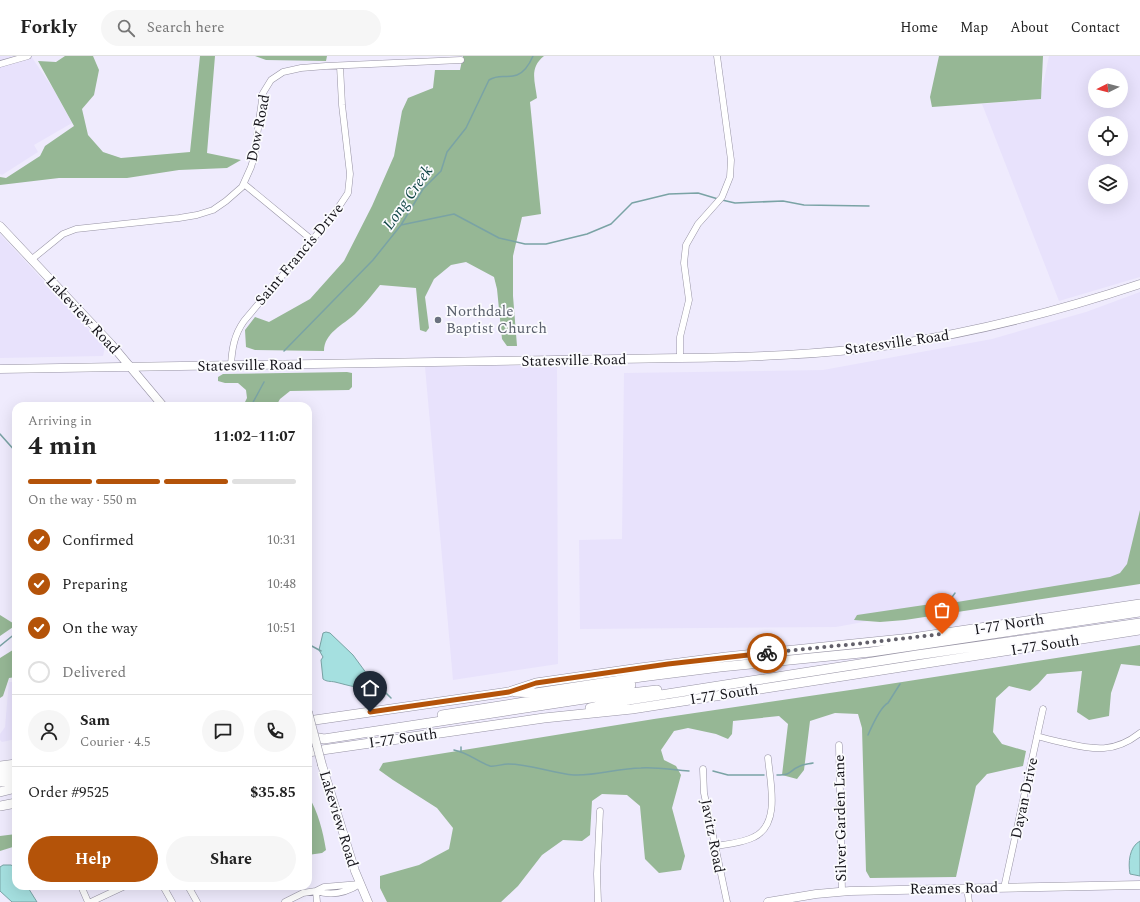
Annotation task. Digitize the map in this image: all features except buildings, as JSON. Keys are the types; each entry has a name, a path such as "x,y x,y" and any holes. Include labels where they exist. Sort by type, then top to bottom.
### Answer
{"highway":[{"name":"I-77 North","path":"312,720 509,692 536,683 640,668 726,657 912,638 1140,604"},
{"path":"509,692 536,693 720,667 844,655 1140,612"},
{"path":"544,718 616,702 1140,623"},
{"name":"I-77 South","path":"312,751 544,718 632,708 1140,630"},
{"path":"312,738 324,739 337,734 707,673 720,667"},
{"path":"337,734 604,696 724,681 740,683"},
{"path":"0,766 12,764"},
{"path":"0,775 12,773"},
{"path":"0,782 12,780"},
{"path":"0,792 12,789"},
{"path":"0,796 12,794"},
{"path":"0,806 12,804"}],"main road":[{"name":"Lakeview Road","path":"0,226 111,344 129,367 160,402"},
{"name":"Statesville Road","path":"0,369 786,355 891,345 960,333 1021,319 1101,297 1140,284"},
{"name":"Lakeview Road","path":"312,742 322,765 360,884 368,902"},
{"name":"Reames Road","path":"768,902 798,899 842,891 1140,885"}],"street":[{"path":"0,64 28,56"},
{"path":"680,358 680,337 689,300 684,262 686,245 698,224 722,197 730,177 730,160 717,56"},
{"name":"Dow Road","path":"32,260 63,234 76,229 203,214 213,210 226,201 244,184 254,157 261,99 268,83 277,76 290,70 461,60"},
{"name":"Saint Francis Drive","path":"231,366 234,341 239,328 342,203 348,193 350,174 342,105 340,66"},
{"path":"244,184 312,240"},
{"name":"Dayan Drive","path":"1004,888 1043,709"},
{"path":"1037,736 1073,745 1100,749 1125,743 1140,733"},
{"name":"Silver Garden Lane","path":"839,745 842,891"},
{"path":"715,846 752,838 762,832 770,820 772,815 772,802 768,758"},
{"name":"Javitz Road","path":"703,769 704,793 727,902"},
{"path":"598,902 596,891 600,811"},
{"path":"285,902 303,893 316,891 325,894 346,892 360,884"},
{"path":"967,888 969,902"},
{"path":"83,890 90,902 116,890"},
{"path":"165,890 172,902"},
{"path":"190,890 197,902"},
{"path":"316,891 317,902"}],"shaded area":[{"path":"0,56 31,56 54,90 72,123 34,145 38,152 2,175 0,174"},
{"path":"65,56 93,56 99,70 94,95 82,109 88,135 103,152 121,158 190,152 200,56 215,56 207,153 241,160 227,168 179,170 127,178 59,178 0,185 0,177 6,178 40,156 45,146 74,126 38,61 56,62"},
{"path":"255,56 327,56 326,61 266,60"},
{"path":"463,56 544,56 536,65 534,75 537,98 530,102 541,214 522,217 513,256 513,296 517,346 507,346 502,339 497,289 494,277 466,262 451,265 434,279 425,297 429,328 426,332 420,330 416,288 380,285 355,314 331,334 327,339 324,351 255,350 246,347 245,330 255,317 269,322 310,299 344,261 372,206 394,156 402,111 408,98 433,88 435,70 460,70"},
{"path":"939,56 1043,56 1041,99 932,107 930,97"},
{"path":"1049,56 1140,56 1140,277 1059,301 982,104 1040,99"},
{"path":"0,234 105,347 103,356 0,358"},
{"path":"1140,292 1140,523 1128,577 945,607 836,627 580,629 579,540 622,539 624,373 823,370 992,339 1086,312"},
{"path":"557,365 558,664 453,680 425,367"},
{"path":"347,372 352,373 352,387 349,390 290,391 278,402 245,402 247,398 246,390 238,383 225,383 218,381 218,377 223,374"},
{"path":"1140,510 1140,584 905,620 880,622 854,620 857,615 931,604 942,598 951,603 1110,577 1120,573 1127,564"},
{"path":"0,615 12,622 12,628 0,636"},
{"path":"323,633 330,633 353,655 375,685 370,687 350,686 323,679 321,660 323,657 319,650"},
{"path":"1140,645 1140,666 1121,664 1111,693 1109,716 1089,720 1077,712 1082,671 1047,674 1030,691 1009,686 996,698 993,732 1002,744 1026,751 1023,766 987,774 976,786 956,877 870,878 866,871 862,728 858,714 835,713 810,721 804,770 797,779 782,775 788,724 779,716 733,721 732,734 728,739 716,734 688,728 674,731 661,750 664,760 676,766 681,775 672,808 685,856 681,870 659,873 645,859 640,806 627,795 602,794 592,801 590,835 582,841 563,840 542,855 518,886 501,902 387,902 380,888 380,876 419,865 449,849 453,828 437,808 379,770 383,763 654,719"},
{"path":"12,650 12,678 9,678 3,696 0,698 0,658"},
{"path":"9,682 12,682 12,740 2,742 0,740 0,734 5,727"},
{"path":"312,802 320,822 326,850 322,853 312,854"},
{"path":"12,834 12,847 0,851 0,836"},
{"path":"1140,841 1140,876 1130,874 1129,865 1131,851"},
{"path":"3,865 12,866 12,890 30,890 37,902 12,902 0,891 0,867"}],"waterway":[{"name":"Long Creek","path":"284,351 373,260 401,225 423,189 441,171 447,152 466,128 489,80 496,77 520,74 527,67 533,56"},
{"path":"401,225 454,214 499,238 525,244 546,244 587,234 611,224 632,203 669,194 698,193 718,199"},
{"path":"722,200 735,203 783,201 804,205 869,206"},
{"name":"Long Creek","path":"253,402 264,382"},
{"path":"0,434 12,448"},
{"path":"935,620 939,609 950,600 955,593"},
{"name":"Long Creek","path":"0,646 12,636"},
{"path":"312,646 321,651"},
{"path":"375,684 391,698"},
{"path":"868,735 879,713 888,703 900,684"},
{"path":"461,747 461,752"},
{"path":"454,750 464,753 490,766 516,764 574,775 641,768 689,771"},
{"path":"777,775 782,775 802,765 813,763"},
{"path":"713,771 728,775 764,775"}],"way so far":[{"path":"767,653 942,634"}],"place":[{"name":"Northdale Baptist Church","path":"438,320"}],"route":[{"path":"370,712 509,692 536,683 668,664 767,653"}]}
